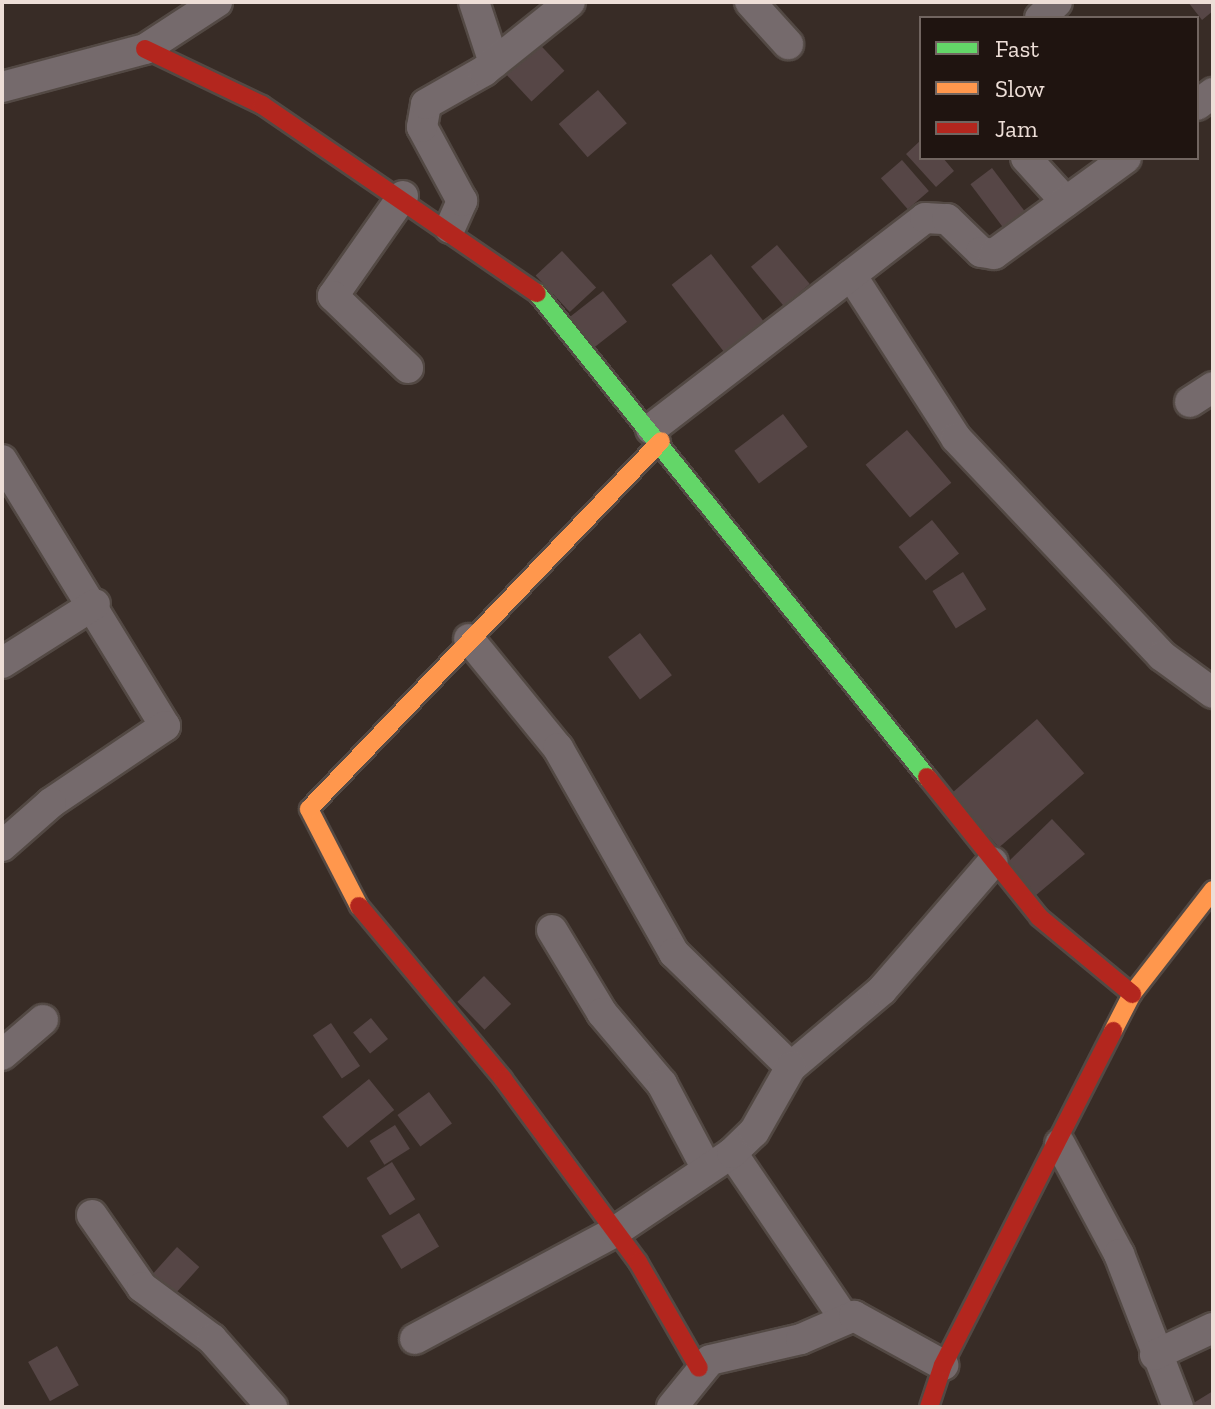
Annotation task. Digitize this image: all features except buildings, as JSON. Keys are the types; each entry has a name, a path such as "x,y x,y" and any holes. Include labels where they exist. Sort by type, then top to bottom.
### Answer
{"street":[{"path":"2,87 145,49 217,2"},
{"path":"474,2 494,63"},
{"path":"450,228 462,201 422,115 426,104 494,63 570,2"},
{"path":"750,2 788,44"},
{"path":"1042,16 1057,2"},
{"path":"145,49 262,105 403,196 534,289 656,435 1039,917 1132,994"},
{"path":"1028,160 1066,202"},
{"path":"699,1368 616,1231 479,1048 368,923 309,822 315,798 469,639 656,435 851,275 925,218 947,219 981,252 994,254 1123,160"},
{"path":"403,196 333,296 408,368"},
{"path":"851,275 956,438 1122,616 1213,693"},
{"path":"2,460 95,604 165,726 51,803 2,846"},
{"path":"7,650 95,604"},
{"path":"469,639 558,748 674,953 791,1067"},
{"path":"415,1339 616,1231 720,1161 754,1132 791,1067 882,990 993,862"},
{"path":"929,1407 943,1365 1060,1144 1132,994 1213,890"},
{"path":"552,930 602,1013 662,1084 845,1319"},
{"path":"2,1055 43,1020"},
{"path":"1060,1144 1119,1254 1155,1355 1178,1407"},
{"path":"92,1215 142,1287 212,1339 272,1407"},
{"path":"672,1407 699,1368 845,1319 864,1317 943,1365"},
{"path":"1155,1355 1213,1328"}],"traffic: fast":[{"path":"537,293 927,777"}],"traffic: slow":[{"path":"359,906 309,809 661,441"},
{"path":"1113,1031 1132,994 1213,890"}],"traffic: jam":[{"path":"145,49 262,105 537,293"},
{"path":"927,777 1039,917 1132,994"},
{"path":"359,906 503,1079 638,1262 699,1368"},
{"path":"929,1407 943,1365 1113,1031"}]}
